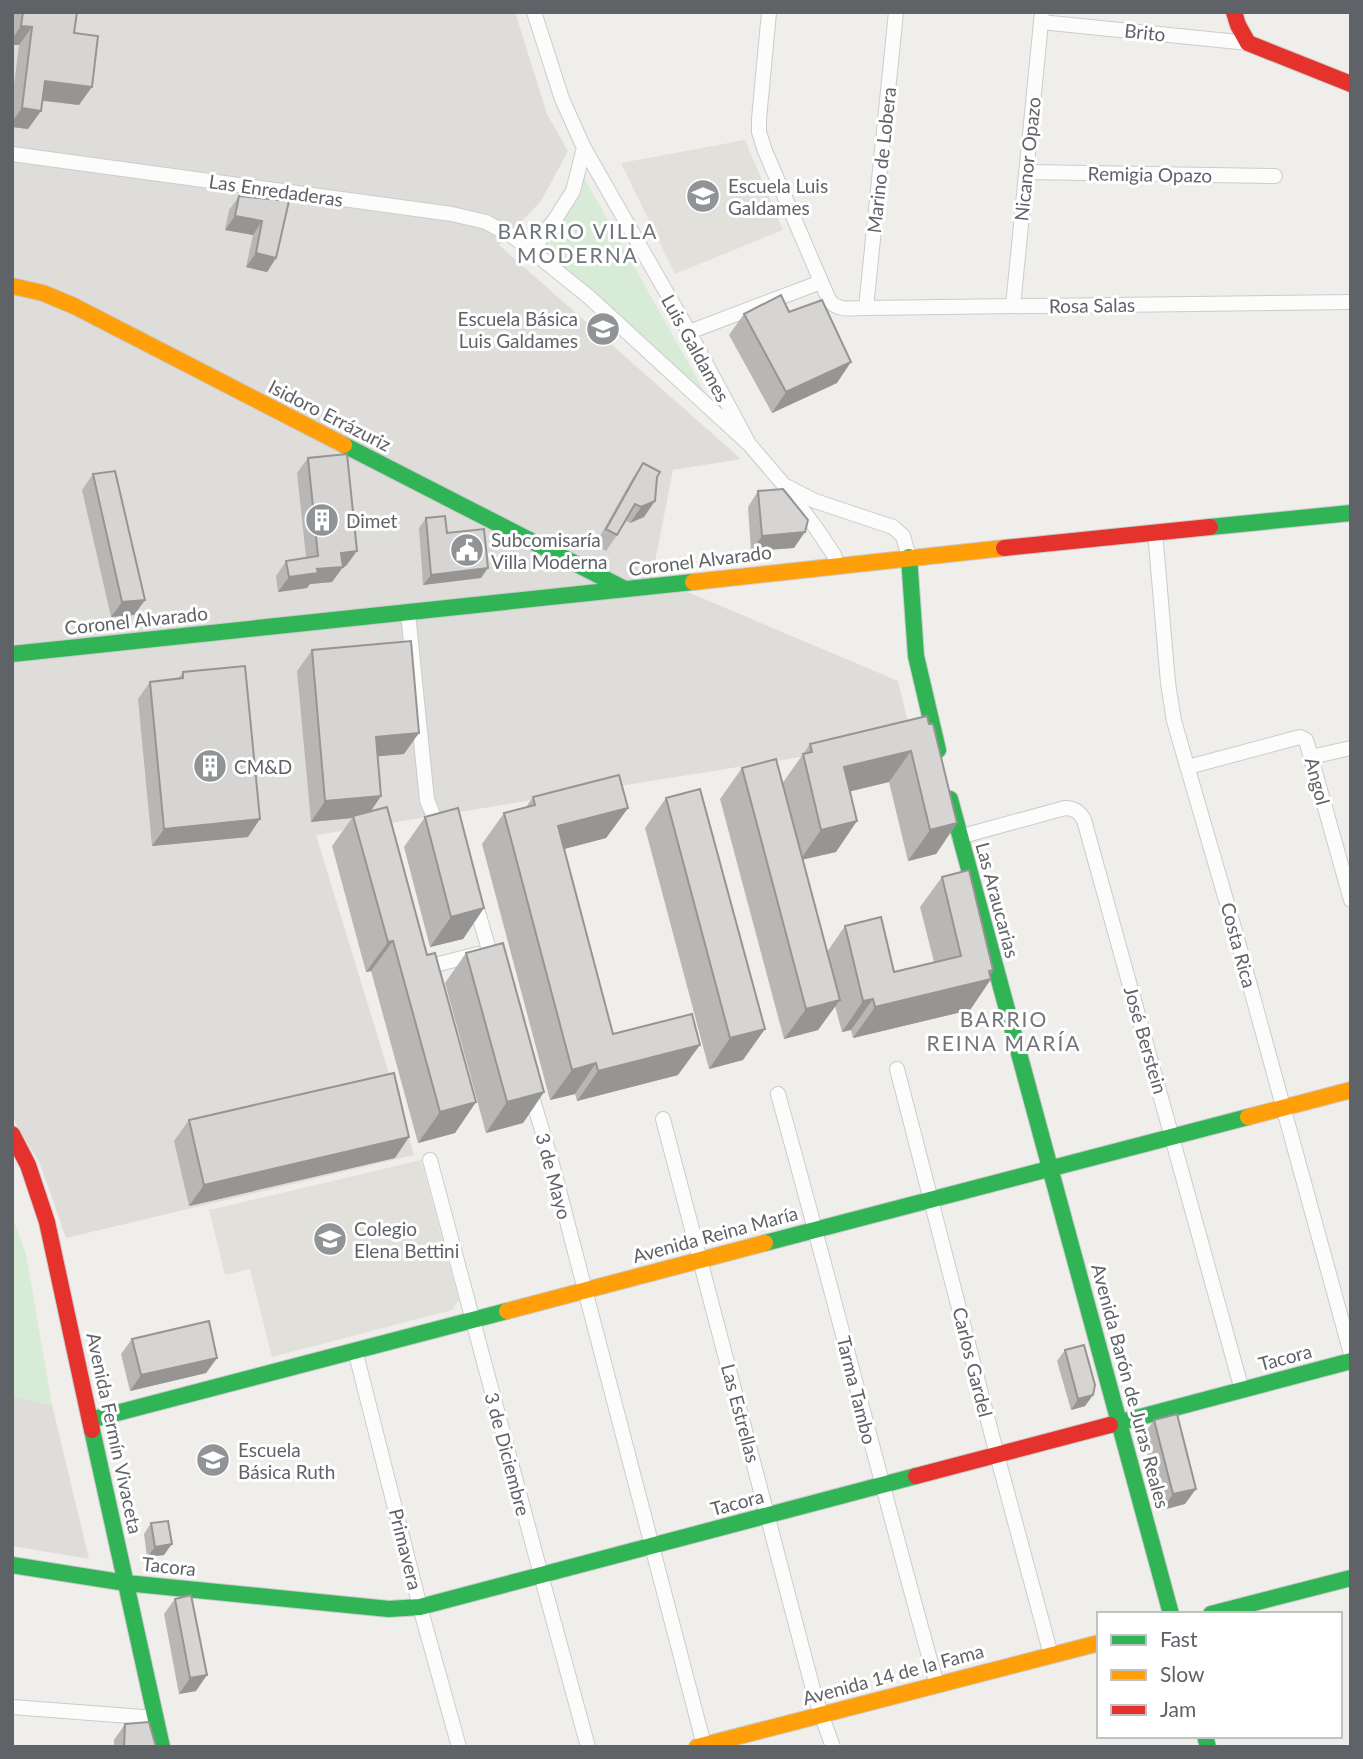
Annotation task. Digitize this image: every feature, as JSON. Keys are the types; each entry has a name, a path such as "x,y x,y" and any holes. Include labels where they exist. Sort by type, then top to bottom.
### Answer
{"street":[{"name":"Luis Galdames","path":"534,12 562,99 584,148 689,332 749,444 829,545 837,565"},
{"path":"689,332 821,282 765,151 760,132 769,12"},
{"name":"Marino de Lobera","path":"866,308 896,12"},
{"path":"1234,12 1248,43 1351,84"},
{"name":"Brito","path":"1042,17 1248,43"},
{"name":"Nicanor Opazo","path":"1013,306 1042,17"},
{"path":"532,251 573,191 584,148"},
{"name":"Las Enredaderas","path":"12,155 467,216 486,222 500,228 589,296 749,444"},
{"name":"Remigia Opazo","path":"1026,172 1275,176"},
{"name":"Rosa Salas","path":"821,282 834,307 842,308 1351,302"},
{"name":"Isidoro Errázuriz","path":"12,286 43,293 74,306 626,590"},
{"name":"Luis Galdames","path":"784,485 815,501 893,527 903,536 909,558"},
{"name":"Coronel Alvarado","path":"12,654 626,590 837,565 1351,513"},
{"name":"Costa Rica","path":"1154,532 1169,695 1174,720 1233,923 1351,1354"},
{"name":"Las Araucarias","path":"909,558 918,664 944,776 1051,1168"},
{"path":"566,561 572,566 575,576 573,587 566,596"},
{"path":"408,613 427,800 434,817 456,843"},
{"name":"Angol","path":"1188,767 1304,738 1308,743 1349,885 1351,901"},
{"path":"1311,757 1351,748"},
{"name":"José Berstein","path":"959,837 1065,808 1074,809 1082,816 1242,1390"},
{"path":"471,889 497,977"},
{"path":"427,967 489,951"},
{"name":"3 de Mayo","path":"524,1069 551,1160 700,1746"},
{"name":"Carlos Gardel","path":"897,1069 1051,1655"},
{"name":"Avenida Reina María","path":"90,1420 1351,1090"},
{"name":"Tarma Tambo","path":"778,1094 937,1685"},
{"name":"Las Estrellas","path":"663,1119 815,1697 833,1747"},
{"name":"Avenida Fermín Vivaceta","path":"12,1134 23,1151 42,1203 162,1747"},
{"name":"3 de Diciembre","path":"430,1160 589,1747"},
{"name":"Avenida Barón de Juras Reales","path":"1051,1168 1170,1612"},
{"name":"Primavera","path":"355,1350 420,1607 459,1747"},
{"name":"Tacora","path":"12,1565 126,1583 389,1609 420,1607 1351,1361"},
{"path":"1219,1612 1351,1578"},
{"name":"Avenida 14 de la Fama","path":"700,1746 1097,1644"},
{"path":"12,1707 156,1718"}],"shaded area":[{"path":"12,12 515,12 547,114 568,151 541,201 499,245 741,459 673,470 652,577 898,681 912,739 316,835 414,1155 66,1238 40,1164 12,1117"},
{"name":"Escuela Luis Galdames","path":"745,140 783,230 675,274 621,163"},
{"name":"Colegio Elena Bettini","path":"421,1160 459,1300 452,1310 272,1357 250,1269 225,1275 209,1210"},
{"path":"12,1396 52,1405 89,1559 12,1546"}],"green space":[{"path":"577,165 708,398 516,240 550,215"},
{"path":"12,1216 26,1254 52,1405 12,1396"}],"building":[{"path":"23,12 77,12 74,33 98,36 92,87 45,81 41,111 22,108 32,27 21,26"},
{"path":"239,196 289,201 276,258 256,253 262,221 235,216"},
{"path":"781,295 789,312 822,300 851,362 786,392 744,314"},
{"path":"347,454 357,551 341,553 343,567 317,569 318,573 289,577 286,561 318,556 308,458"},
{"path":"643,463 660,472 657,477 655,501 641,507 635,504 617,535 606,529"},
{"path":"115,471 145,600 122,602 93,474"},
{"path":"783,489 808,520 805,532 762,536 758,491"},
{"path":"445,516 447,533 484,529 488,568 431,575 426,518"},
{"path":"411,641 419,733 376,737 381,796 325,801 312,650"},
{"path":"245,666 260,819 164,829 150,682 183,678 183,672"},
{"path":"927,716 929,724 933,724 957,823 930,830 911,751 844,767 857,821 821,830 803,754 812,752 810,744"},
{"path":"776,759 840,1000 806,1009 742,768"},
{"path":"619,775 628,808 558,826 613,1034 692,1014 700,1045 598,1071 596,1063 572,1070 504,813 535,805 533,797"},
{"path":"700,789 765,1029 730,1038 666,798"},
{"path":"387,807 427,955 435,953 476,1102 440,1112 393,941 388,942 353,816"},
{"path":"458,808 484,908 451,917 425,817"},
{"path":"969,870 993,970 989,971 991,979 875,1007 873,999 863,1001 845,926 881,917 894,972 961,956 942,877"},
{"path":"503,943 544,1092 507,1102 466,953"},
{"path":"394,1073 409,1137 204,1185 189,1120"},
{"path":"209,1321 217,1358 141,1375 132,1339"},
{"path":"1084,1345 1095,1385 1093,1395 1078,1399 1065,1350"},
{"path":"1177,1414 1196,1489 1173,1494 1154,1420"},
{"path":"168,1521 172,1544 155,1547 151,1523"},
{"path":"191,1595 207,1675 190,1678 175,1599"},
{"path":"149,1722 156,1747 124,1747 125,1724"}],"traffic: fast":[{"path":"344,445 625,589"},
{"path":"1210,527 1351,513"},
{"path":"909,557 916,656 938,750"},
{"path":"12,654 693,582"},
{"path":"950,799 1170,1612"},
{"path":"765,1243 1248,1117"},
{"path":"90,1420 507,1311"},
{"path":"1110,1425 1351,1361"},
{"path":"92,1430 162,1747"},
{"path":"12,1565 126,1583 389,1609 420,1607 916,1476"},
{"path":"1219,1612 1351,1578"},
{"path":"1206,1738 1208,1747"}],"traffic: slow":[{"path":"12,286 43,293 74,306 344,445"},
{"path":"693,582 1004,548"},
{"path":"1248,1117 1351,1090"},
{"path":"507,1311 765,1243"},
{"path":"697,1747 1097,1644"}],"traffic: jam":[{"path":"1234,12 1248,43 1351,84"},
{"path":"1004,548 1210,527"},
{"path":"12,1134 28,1165 47,1222 92,1430"},
{"path":"916,1476 1110,1425"}],"place":[{"name":"Escuela Luis Galdames","path":"703,196"},
{"name":"Escuela Básica Luis Galdames","path":"603,329"},
{"name":"Dimet","path":"322,520"},
{"name":"Subcomisaría Villa Moderna","path":"467,550"},
{"name":"CM&D","path":"210,766"},
{"name":"Colegio Elena Bettini","path":"330,1239"},
{"name":"Escuela Básica Ruth","path":"213,1460"}],"district":[{"name":"BARRIO VILLA MODERNA","path":"578,242"},
{"name":"BARRIO REINA MARÍA","path":"1004,1030"}]}
